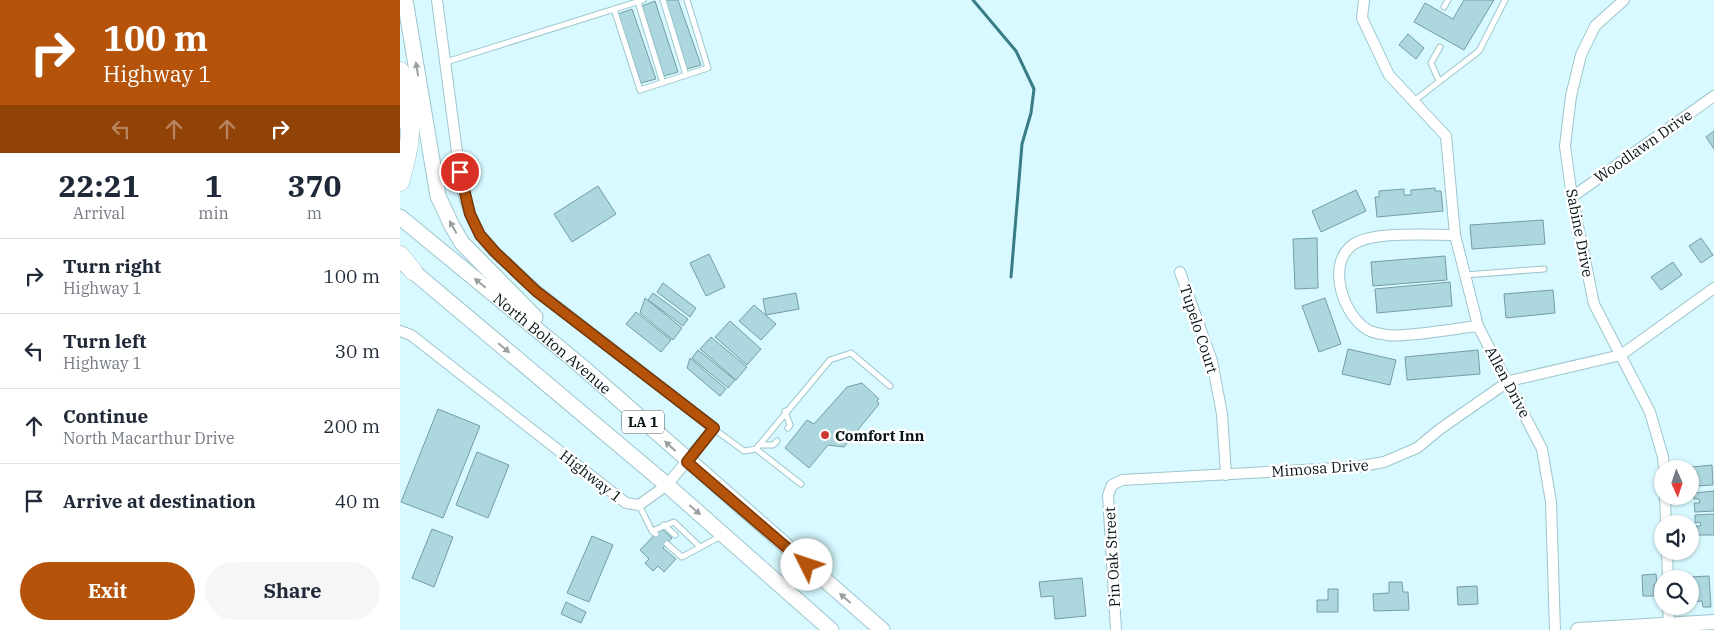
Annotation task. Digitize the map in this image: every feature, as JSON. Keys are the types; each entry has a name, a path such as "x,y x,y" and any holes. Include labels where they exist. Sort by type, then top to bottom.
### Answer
{"highway":[{"path":"400,71 406,86 412,129 400,182"},
{"path":"400,138 410,112"},
{"path":"400,255 406,266"}],"main road":[{"path":"405,0 438,196 452,226 472,256 555,336 580,365"},
{"name":"North Bolton Avenue","path":"400,217 580,365 687,462 882,630"},
{"name":"LA 1","path":"406,266 667,485 831,630"}],"street":[{"path":"437,0 462,190 480,235 536,291 714,428"},
{"path":"1364,0 1362,18 1385,68 1389,75 1414,101"},
{"name":"Sabine Drive","path":"1624,0 1594,26 1581,55 1571,96 1565,146 1572,197 1594,304 1650,412 1663,460"},
{"name":"Woodlawn Drive","path":"1572,197 1714,96"},
{"name":"Allen Drive","path":"1414,101 1446,136 1455,235 1478,326 1509,381 1542,449 1551,502 1555,630"},
{"path":"1455,235 1368,237 1350,246 1342,259 1339,265 1340,287 1352,316 1368,330 1390,336 1478,326"},
{"name":"Tupelo Court","path":"1180,272 1212,361 1222,414 1226,474"},
{"path":"1622,355 1714,288"},
{"name":"Highway 1","path":"400,331 411,335 626,503 639,505 667,485 714,428"},
{"name":"Mimosa Drive","path":"1112,485 1122,480 1356,467 1384,462 1417,448 1509,381 1622,355"},
{"name":"Pin Oak Street","path":"1112,485 1108,495 1116,630"},
{"path":"1668,615 1669,624"},
{"path":"1578,630 1714,622"}],"lane":[{"path":"663,0 686,75"},
{"path":"614,9 640,90 708,68 687,0"},
{"path":"1444,7 1448,0"},
{"path":"1414,101 1478,51 1505,0"},
{"path":"446,62 640,1 663,83"},
{"path":"1439,82 1431,63 1440,47"},
{"path":"1465,275 1544,269"},
{"path":"757,447 785,411 830,360 851,353 890,386"},
{"path":"785,411 790,425 788,428"},
{"path":"714,428 744,451 757,447 773,446 777,441"},
{"path":"757,447 801,484"},
{"path":"639,505 654,533 664,525 674,522 699,546"},
{"path":"664,525 675,535"},
{"path":"667,544 682,557 699,546 724,535"},
{"path":"686,546 692,551"}],"building":[{"path":"663,0 678,0 701,65 687,69"},
{"path":"1464,0 1494,0 1464,50 1414,22 1425,3 1453,19"},
{"path":"655,1 678,72 664,76 642,6"},
{"path":"632,9 656,79 641,83 618,14"},
{"path":"1408,34 1424,48 1416,59 1399,45"},
{"path":"1714,131 1714,149 1706,137"},
{"path":"598,186 616,214 572,242 554,214"},
{"path":"1435,188 1435,191 1441,191 1443,211 1377,217 1375,197 1379,197 1379,191 1404,189 1404,195 1411,195 1411,190"},
{"path":"1356,190 1366,211 1321,232 1312,211"},
{"path":"1543,220 1545,244 1472,249 1470,225"},
{"path":"1317,238 1318,288 1295,289 1293,239"},
{"path":"1701,238 1713,255 1701,263 1689,246"},
{"path":"709,254 725,287 706,296 690,263"},
{"path":"1445,256 1447,280 1373,286 1371,262"},
{"path":"1673,262 1682,275 1661,290 1651,277"},
{"path":"1450,282 1452,306 1377,313 1375,289"},
{"path":"663,283 696,308 690,317 657,292"},
{"path":"1553,290 1555,313 1506,318 1504,294"},
{"path":"653,293 688,319 683,326 648,300"},
{"path":"796,293 799,309 766,315 763,299"},
{"path":"645,298 682,328 673,340 640,313"},
{"path":"1325,298 1341,344 1319,352 1302,306"},
{"path":"754,305 776,324 761,340 739,321"},
{"path":"636,312 671,340 661,352 626,324"},
{"path":"730,321 761,349 747,365 715,337"},
{"path":"711,337 747,367 736,380 700,349"},
{"path":"1348,349 1396,360 1390,385 1342,374"},
{"path":"698,350 735,380 728,388 692,358"},
{"path":"1478,350 1480,374 1407,380 1405,357"},
{"path":"690,358 726,389 720,396 687,368"},
{"name":"Comfort Inn","path":"862,383 879,399 877,401 879,404 844,447 828,445 809,468 785,448 807,420 814,424 847,387"},
{"path":"438,409 480,426 443,518 401,502"},
{"path":"477,452 509,465 488,518 456,505"},
{"path":"1712,465 1713,485 1699,486 1699,466"},
{"path":"1714,491 1714,511 1695,512 1694,505 1699,505 1700,503 1699,492"},
{"path":"1714,514 1714,535 1699,535 1699,526 1701,526 1699,515 1695,515"},
{"path":"661,528 672,538 663,548 676,559 664,572 658,566 653,571 645,563 649,559 640,550"},
{"path":"432,529 453,537 434,587 412,578"},
{"path":"592,536 613,545 589,602 567,593"},
{"path":"1654,574 1654,596 1643,596 1642,575"},
{"path":"1709,576 1711,607 1703,607 1702,601 1699,601 1699,577"},
{"path":"1082,578 1086,616 1055,619 1053,596 1041,597 1039,582"},
{"path":"1389,582 1402,582 1403,592 1408,592 1409,610 1374,611 1373,594 1389,593"},
{"path":"1477,586 1478,604 1458,605 1457,587"},
{"path":"1328,589 1338,589 1338,612 1317,612 1317,600 1328,600"},
{"path":"566,602 586,612 581,623 561,614"}],"waterway":[{"path":"973,0 1016,51 1034,89 1031,113 1022,144 1011,277"}],"place":[{"name":"Comfort Inn","path":"825,435"}],"route":[{"path":"460,172 462,190 470,214 480,235 495,252 536,291 714,428 687,462 807,565"}]}
